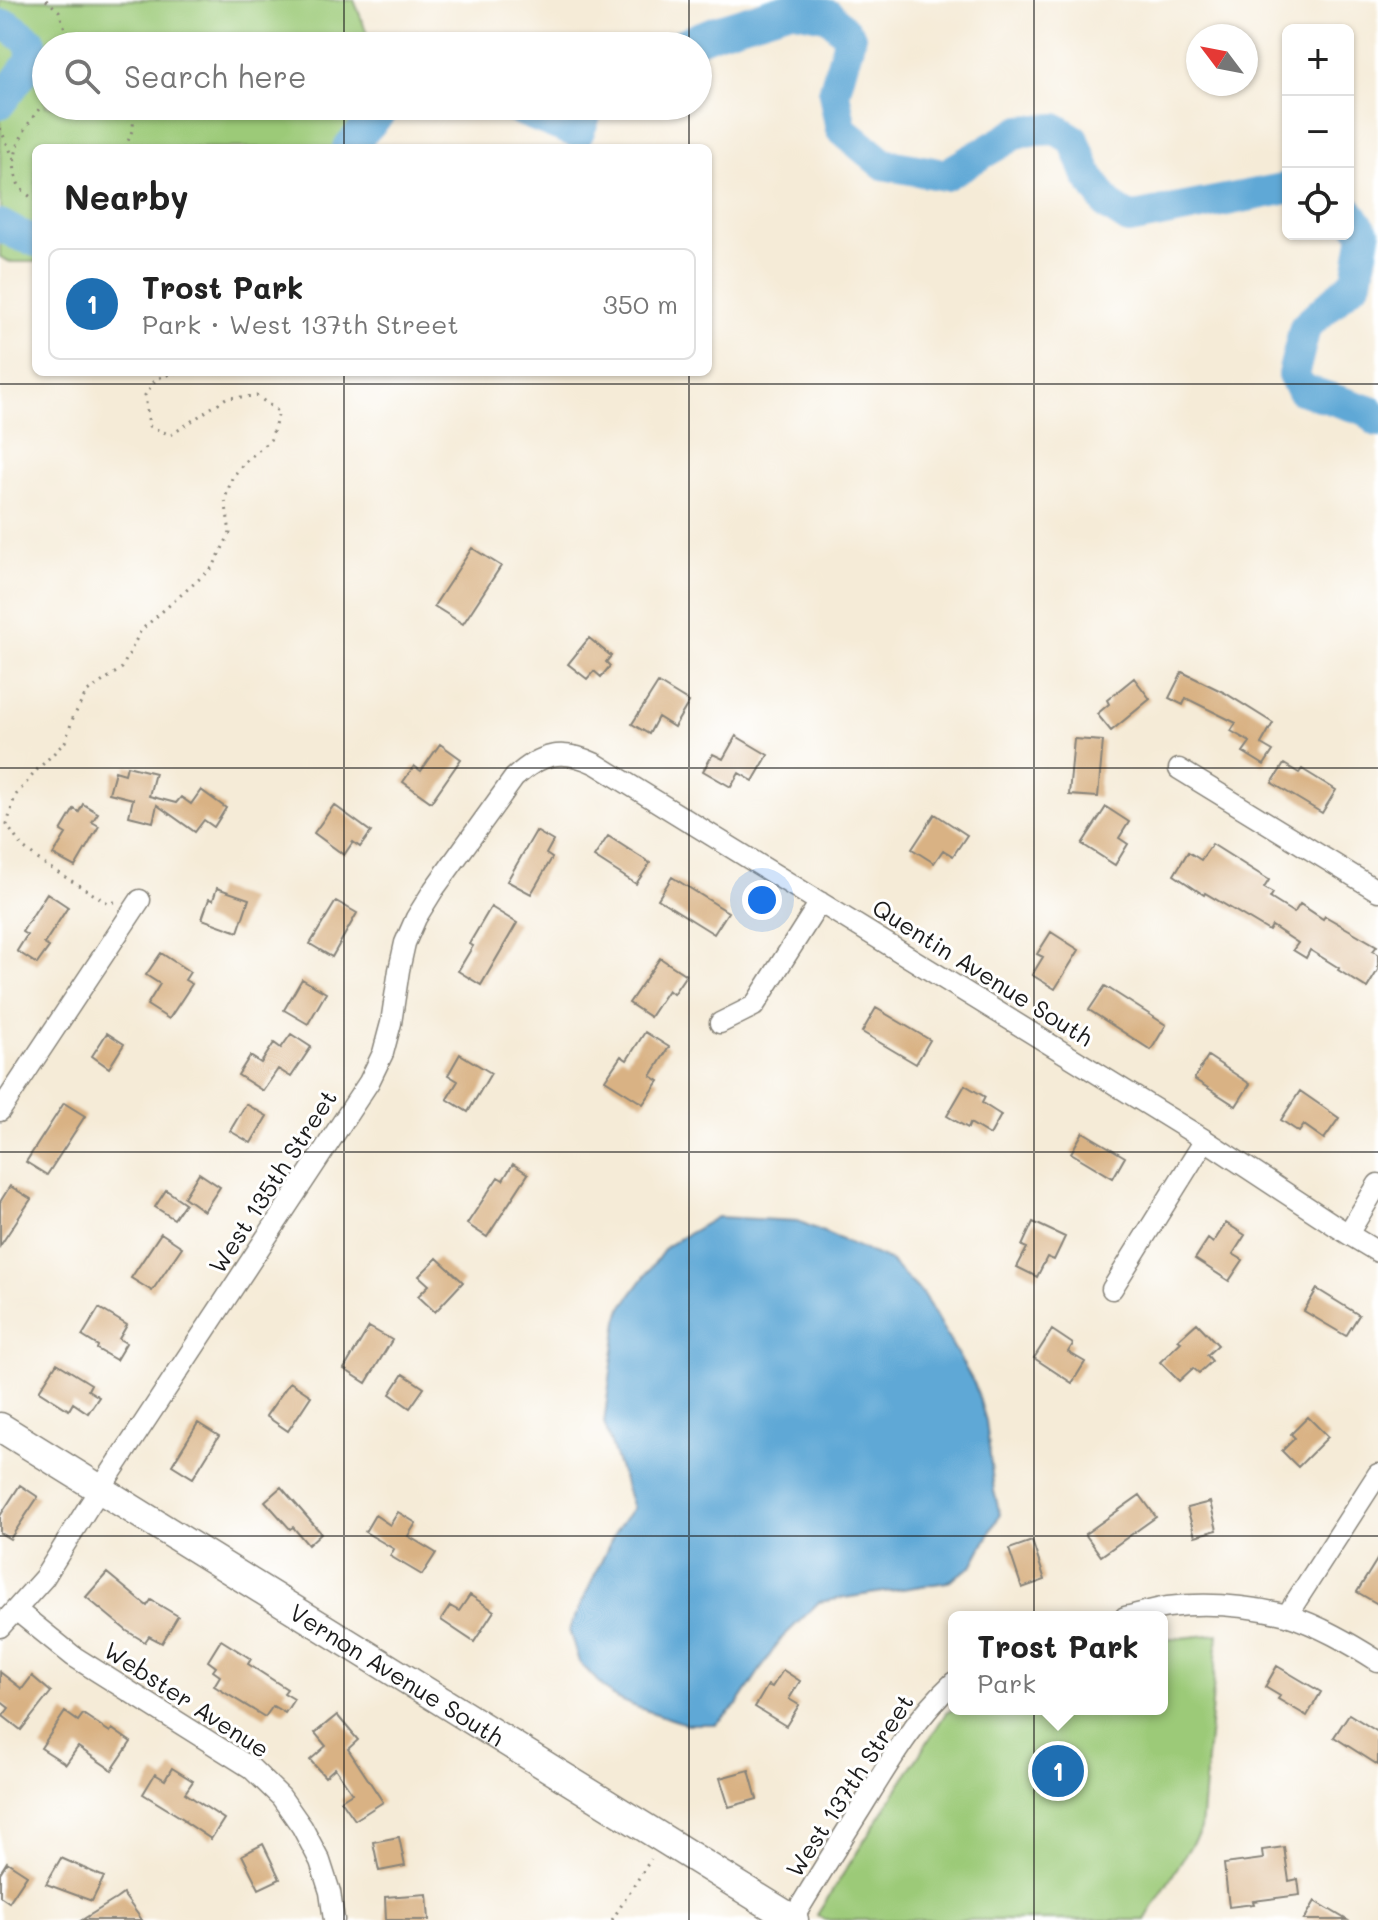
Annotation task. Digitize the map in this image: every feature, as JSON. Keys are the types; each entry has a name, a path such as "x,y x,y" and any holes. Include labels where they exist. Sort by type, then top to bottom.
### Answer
{"street":[{"name":"Quentin Avenue South","path":"552,755 567,754 596,764 1205,1140 1378,1252"},
{"name":"West 135th Street","path":"0,1627 44,1578 369,1082 383,1053 391,1023 405,943 434,889 514,778 527,766 552,755"},
{"path":"1179,769 1378,891"},
{"path":"0,1111 140,900"},
{"path":"720,1023 754,1006 820,902"},
{"path":"1112,1289 1205,1140"},
{"path":"1348,1234 1378,1184"},
{"name":"Vernon Avenue South","path":"0,1427 793,1920"},
{"path":"1287,1615 1378,1474"},
{"path":"1151,1611 1211,1605 1261,1609 1311,1623 1378,1661"},
{"name":"Webster Avenue","path":"16,1610 73,1656 251,1768 281,1797 320,1861 330,1892 334,1920"},
{"name":"West 137th Street","path":"793,1920 897,1749 948,1688"}],"path":[{"path":"46,0 59,11 66,32"},
{"path":"14,159 32,118"},
{"path":"127,144 133,120"},
{"path":"0,128 14,159 18,185 32,197"},
{"path":"140,900 108,903 22,847 7,825 15,796 65,742 86,693 122,668 141,630 213,567 230,533 225,499 232,478 271,439 279,412 257,396 226,398 171,435 149,426 145,395 156,379 165,376"},
{"path":"612,1920 663,1839"}],"green space":[{"path":"0,0 354,0 367,32 32,32 32,120 356,120 343,144 32,144 32,262 10,262 0,257"},
{"path":"1218,1634 1201,1829 1145,1920 825,1920 817,1915 946,1713 1168,1715 1168,1639"}],"water":[{"path":"717,1217 798,1221 889,1260 923,1294 975,1385 986,1421 994,1491 1000,1514 972,1566 947,1582 819,1602 780,1640 737,1705 716,1724 686,1724 612,1696 579,1662 569,1630 615,1532 633,1508 604,1423 618,1320 623,1306 667,1246"}],"building":[{"path":"472,548 501,566 463,624 434,606"},
{"path":"589,638 611,656 606,662 610,666 601,677 594,671 587,679 568,664"},
{"path":"1182,672 1225,693 1273,723 1261,744 1273,751 1264,765 1243,752 1250,742 1231,731 1236,723 1186,698 1183,705 1169,698"},
{"path":"1134,678 1150,699 1111,731 1097,714 1109,704 1107,700"},
{"path":"658,683 689,702 674,727 658,717 649,734 632,724"},
{"path":"736,736 768,755 753,781 739,773 731,787 703,771 713,754 723,759"},
{"path":"1074,739 1103,741 1098,797 1069,795"},
{"path":"440,744 461,759 431,802 403,782 414,766 421,771"},
{"path":"1284,764 1299,773 1302,769 1336,790 1322,813 1272,783"},
{"path":"127,766 155,773 149,796 176,803 181,797 191,804 201,790 226,808 214,827 204,820 195,832 157,805 153,822 129,816 133,799 109,793 115,771 125,774"},
{"path":"83,804 98,813 92,822 99,826 75,867 53,855 66,834 61,831 74,809 79,812"},
{"path":"334,805 371,832 360,847 353,842 344,855 314,833"},
{"path":"1106,807 1129,822 1119,838 1128,844 1115,865 1082,844"},
{"path":"935,814 967,835 953,856 943,850 934,863 912,849"},
{"path":"536,831 553,841 546,854 552,858 531,894 507,881"},
{"path":"608,836 650,863 636,884 594,857"},
{"path":"1212,844 1269,880 1264,888 1273,893 1270,898 1294,913 1300,904 1377,946 1373,951 1378,954 1378,970 1367,988 1310,950 1306,958 1293,950 1298,943 1272,926 1269,931 1174,875 1188,852 1201,860"},
{"path":"672,877 728,912 714,934 658,899"},
{"path":"217,888 249,899 238,932 202,919 209,899 213,900"},
{"path":"47,893 68,907 44,944 49,947 37,964 17,951 27,935 22,932"},
{"path":"336,901 357,913 332,957 310,944"},
{"path":"491,907 517,923 481,985 458,971 473,946 469,944"},
{"path":"1051,932 1079,950 1055,989 1032,975 1043,957 1037,954"},
{"path":"161,953 190,972 185,980 192,984 169,1019 147,1005 160,984 146,975"},
{"path":"660,958 686,975 673,994 668,990 650,1017 629,1003"},
{"path":"302,979 326,993 308,1024 284,1010"},
{"path":"1105,986 1166,1025 1151,1050 1089,1010"},
{"path":"876,1008 930,1040 916,1064 862,1032"},
{"path":"645,1032 669,1047 651,1076 659,1081 643,1104 605,1080 621,1056 627,1060"},
{"path":"107,1033 124,1044 109,1068 92,1056"},
{"path":"291,1034 311,1047 291,1077 278,1069 263,1091 238,1075 250,1056 261,1063 274,1043 281,1048"},
{"path":"460,1054 491,1073 468,1112 447,1099 458,1081 448,1075"},
{"path":"1208,1056 1250,1084 1236,1106 1194,1079"},
{"path":"965,1085 985,1097 982,1103 1001,1115 990,1135 970,1123 968,1128 947,1116"},
{"path":"1300,1091 1339,1118 1324,1139 1304,1125 1299,1132 1281,1120"},
{"path":"64,1103 85,1116 47,1175 26,1162"},
{"path":"246,1104 267,1116 251,1143 230,1131"},
{"path":"1083,1132 1125,1157 1113,1178 1071,1153"},
{"path":"513,1164 528,1174 487,1237 467,1224 498,1177 503,1180"},
{"path":"199,1173 220,1187 204,1211 184,1197"},
{"path":"10,1186 31,1199 0,1246 0,1202"},
{"path":"166,1190 185,1203 174,1219 155,1207"},
{"path":"1033,1222 1065,1237 1054,1260 1047,1257 1037,1277 1017,1267 1027,1248 1022,1246"},
{"path":"1226,1223 1245,1235 1233,1254 1243,1260 1229,1281 1195,1259 1208,1239 1213,1243"},
{"path":"161,1233 182,1247 152,1291 131,1278"},
{"path":"437,1258 463,1282 435,1312 418,1296 429,1285 419,1276"},
{"path":"1317,1289 1359,1315 1346,1336 1304,1311"},
{"path":"99,1308 127,1325 119,1339 126,1343 116,1360 82,1336"},
{"path":"1197,1323 1218,1345 1207,1355 1212,1361 1199,1373 1193,1368 1179,1381 1160,1362"},
{"path":"369,1327 392,1340 366,1383 344,1369"},
{"path":"1052,1330 1073,1344 1068,1352 1085,1362 1072,1383 1034,1358"},
{"path":"57,1363 91,1384 88,1390 99,1397 88,1413 73,1403 69,1410 39,1391"},
{"path":"403,1374 424,1388 410,1408 390,1394"},
{"path":"290,1382 311,1396 288,1431 266,1416"},
{"path":"1308,1417 1328,1437 1298,1467 1282,1451 1295,1438 1291,1434"},
{"path":"198,1423 219,1436 193,1478 172,1465"},
{"path":"20,1485 38,1497 10,1539 0,1533 0,1516"},
{"path":"281,1487 321,1533 308,1545 265,1501"},
{"path":"1140,1495 1156,1517 1101,1556 1085,1534"},
{"path":"1210,1502 1217,1530 1195,1536 1187,1508"},
{"path":"398,1512 416,1523 408,1536 436,1553 422,1575 390,1556 394,1549 365,1532 375,1515 390,1525"},
{"path":"1032,1541 1045,1580 1022,1588 1009,1549"},
{"path":"1378,1558 1378,1604 1357,1592"},
{"path":"107,1573 147,1606 151,1600 178,1616 162,1643 149,1636 145,1642 86,1597"},
{"path":"470,1595 494,1611 474,1642 441,1620 450,1606 459,1611"},
{"path":"221,1640 251,1659 248,1664 287,1689 284,1693 294,1699 285,1713 273,1706 265,1717 214,1686 220,1676 213,1671 216,1667 208,1661"},
{"path":"1277,1666 1321,1692 1307,1716 1278,1699 1280,1696 1265,1687"},
{"path":"783,1670 800,1681 789,1699 799,1705 786,1726 755,1707 768,1685 772,1687"},
{"path":"0,1672 22,1689 32,1676 51,1692 21,1730 3,1716 9,1708 0,1701"},
{"path":"65,1712 78,1721 83,1714 131,1742 112,1770 78,1747 66,1764 41,1748"},
{"path":"1349,1714 1378,1732 1378,1765 1334,1737"},
{"path":"337,1715 358,1740 348,1749 383,1802 355,1820 341,1800 352,1793 335,1768 325,1777 310,1760 326,1746 315,1733"},
{"path":"172,1768 193,1781 185,1793 224,1819 211,1839 143,1794 155,1774 165,1780"},
{"path":"749,1770 757,1799 729,1807 720,1778"},
{"path":"399,1837 405,1866 379,1871 373,1842"},
{"path":"263,1844 280,1879 259,1889 242,1855"},
{"path":"1284,1847 1289,1881 1298,1879 1300,1895 1229,1907 1224,1864 1263,1859 1262,1850"},
{"path":"61,1858 104,1877 92,1901 46,1884"},
{"path":"7,1862 27,1875 9,1902 0,1896 0,1873"},
{"path":"123,1894 142,1920 82,1920 116,1899"},
{"path":"427,1894 429,1920 386,1920 385,1897"},
{"path":"1315,1901 1347,1920 1304,1920"}],"waterway":[{"path":"712,33 791,8 830,16 850,37 834,93 841,129 883,164 945,175 1021,131 1056,129 1074,140 1088,176 1109,206 1129,219 1282,189"},
{"path":"0,25 9,26 31,42 32,60 0,103"},
{"path":"352,144 373,120"},
{"path":"545,120 578,133 583,120"},
{"path":"1354,218 1365,234 1357,280 1305,327 1293,375 1301,389 1369,411 1378,421"},
{"path":"0,225 32,240"}],"place":[{"name":"Trost Park","path":"1058,1771"}]}
